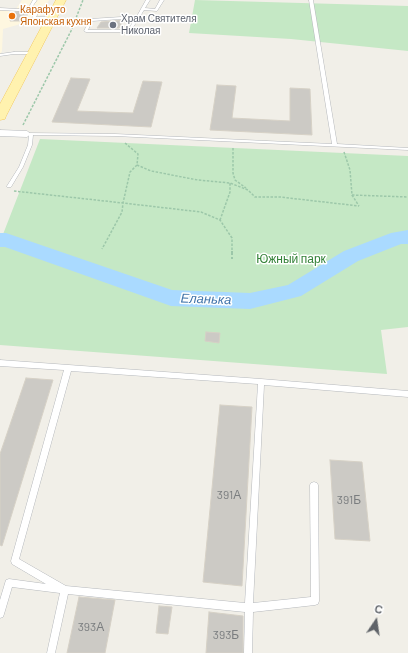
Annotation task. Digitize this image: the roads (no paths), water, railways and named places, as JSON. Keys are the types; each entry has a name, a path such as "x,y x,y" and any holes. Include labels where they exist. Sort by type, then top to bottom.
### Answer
{"main road":[{"path":"0,116 61,0"}],"street":[{"path":"0,134 25,134"}],"lane":[{"path":"30,8 35,0"},
{"path":"138,16 91,20 86,31 125,31 131,28 148,0"},
{"path":"142,9 156,10 162,0"},
{"path":"311,0 335,145"},
{"path":"0,9 18,10 39,8 34,18 51,18"},
{"path":"0,55 33,53"},
{"path":"9,186 21,167 30,145 25,134 115,135 408,149"},
{"path":"0,363 408,394"},
{"path":"65,590 15,561 68,369"},
{"path":"248,653 261,382"},
{"path":"0,614 9,583 249,608 315,601 314,485"},
{"path":"51,653 65,590"}],"waterway":[{"name":"Еланька","path":"0,240 6,240 171,298 250,301 294,291 351,256 398,238 408,237"}],"place":[{"name":"Карафуто Японская кухня","path":"12,16"},
{"name":"Храм Святителя Николая","path":"113,25"}],"park label":[{"name":"Южный парк","path":"291,259"}]}
